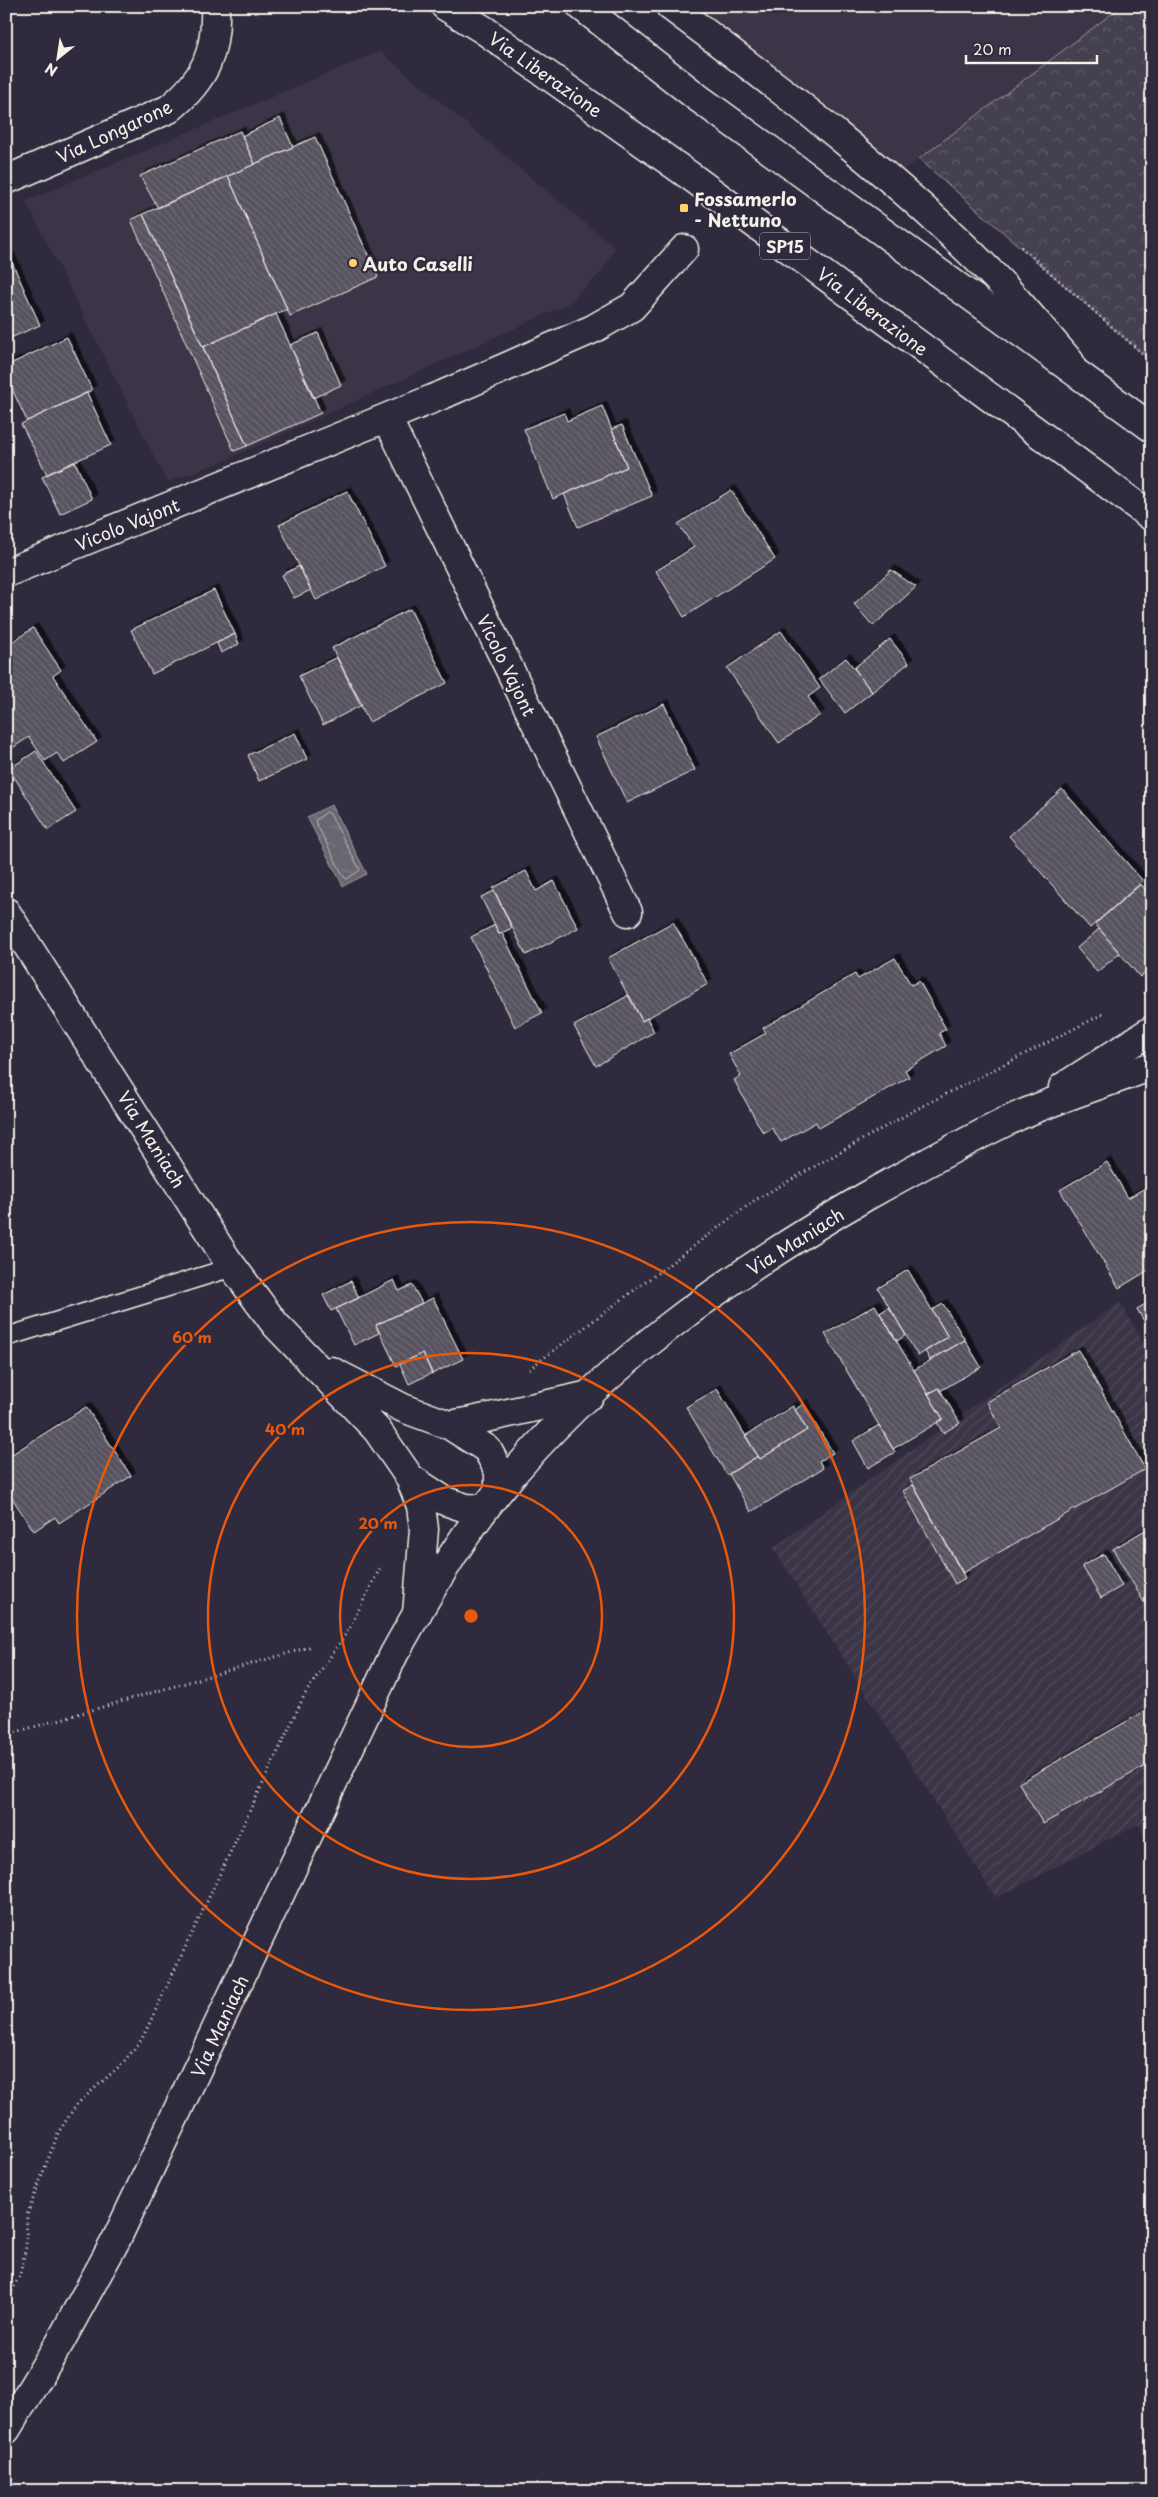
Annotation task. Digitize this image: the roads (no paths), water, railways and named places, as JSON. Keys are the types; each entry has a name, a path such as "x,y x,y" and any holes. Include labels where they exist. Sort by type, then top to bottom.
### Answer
{"main road":[{"name":"Via Longarone","path":"6,180 169,109 187,94 202,75 211,53 216,29 215,6"},
{"name":"Via Liberazione","path":"445,6 484,30 693,178 1152,517"},
{"path":"581,6 698,97 1152,428"},
{"path":"670,6 774,83 890,179 998,280 1088,381"},
{"name":"Vicolo Vajont","path":"6,573 387,418 593,329 632,307 684,249"},
{"name":"Vicolo Vajont","path":"387,418 628,912"},
{"name":"Via Maniach","path":"6,912 233,1266 275,1324 377,1430 410,1478 421,1506 424,1529 417,1614"},
{"name":"Via Maniach","path":"6,2430 60,2342 116,2240 394,1654 417,1614 492,1499 546,1437 590,1395 679,1318 818,1225 926,1163 1020,1115 1152,1030"},
{"name":"Via Maniach","path":"1020,1115 1152,1066"},
{"name":"Via Maniach","path":"308,1358 404,1408 448,1425 487,1449 499,1471 492,1499"},
{"name":"Via Maniach","path":"448,1425 472,1422 590,1395"},
{"name":"Via Maniach","path":"410,1478 445,1501 466,1508 492,1499"}],"lane":[{"path":"6,1337 233,1266"}],"water":[{"path":"331,805 367,874 343,886 307,817"}],"place":[{"name":"Fossamerlo - Nettuno","path":"684,208"},
{"name":"Auto Caselli","path":"353,263"}]}
